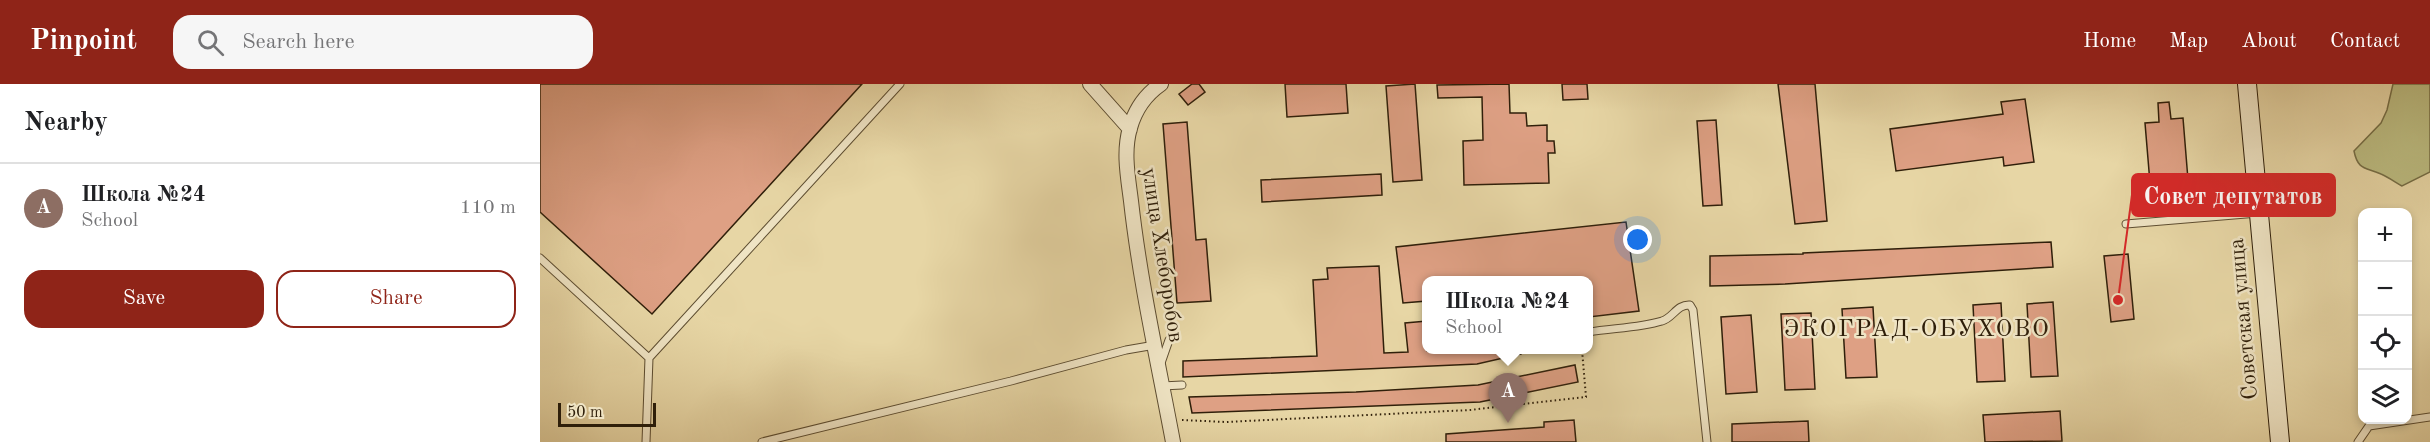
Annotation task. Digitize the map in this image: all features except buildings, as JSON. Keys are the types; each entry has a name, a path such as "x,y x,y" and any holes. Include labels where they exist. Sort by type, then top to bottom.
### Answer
{"main road":[{"name":"Советская улица","path":"2247,84 2280,442"}],"street":[{"path":"1090,84 1130,129"},
{"name":"улица Хлеборобов","path":"1161,84 1152,90 1138,108 1130,129 1126,153 1135,238 1173,442"}],"lane":[{"path":"646,442 650,358 900,84"},
{"path":"2126,224 2258,213"},
{"path":"540,258 650,358"},
{"path":"1593,331 1664,321 1685,304 1690,305 1693,310 1707,442"},
{"path":"1159,368 1169,340"},
{"path":"762,442 1011,381 1126,350 1155,345"},
{"path":"1162,386 1182,386"},
{"path":"2358,442 2369,426 2430,417"}],"path":[{"path":"1168,419 1226,422 1458,410 1587,397 1582,354"}],"green space":[{"path":"2393,84 2430,84 2430,172 2402,186 2360,165 2354,151 2381,123 2387,110"}],"place":[{"name":"Совет депутатов","path":"2118,300"},
{"name":"Школа №24","path":"1508,423"}],"district":[{"name":"ЭКОГРАД-ОБУХОВО","path":"1917,330"}]}
